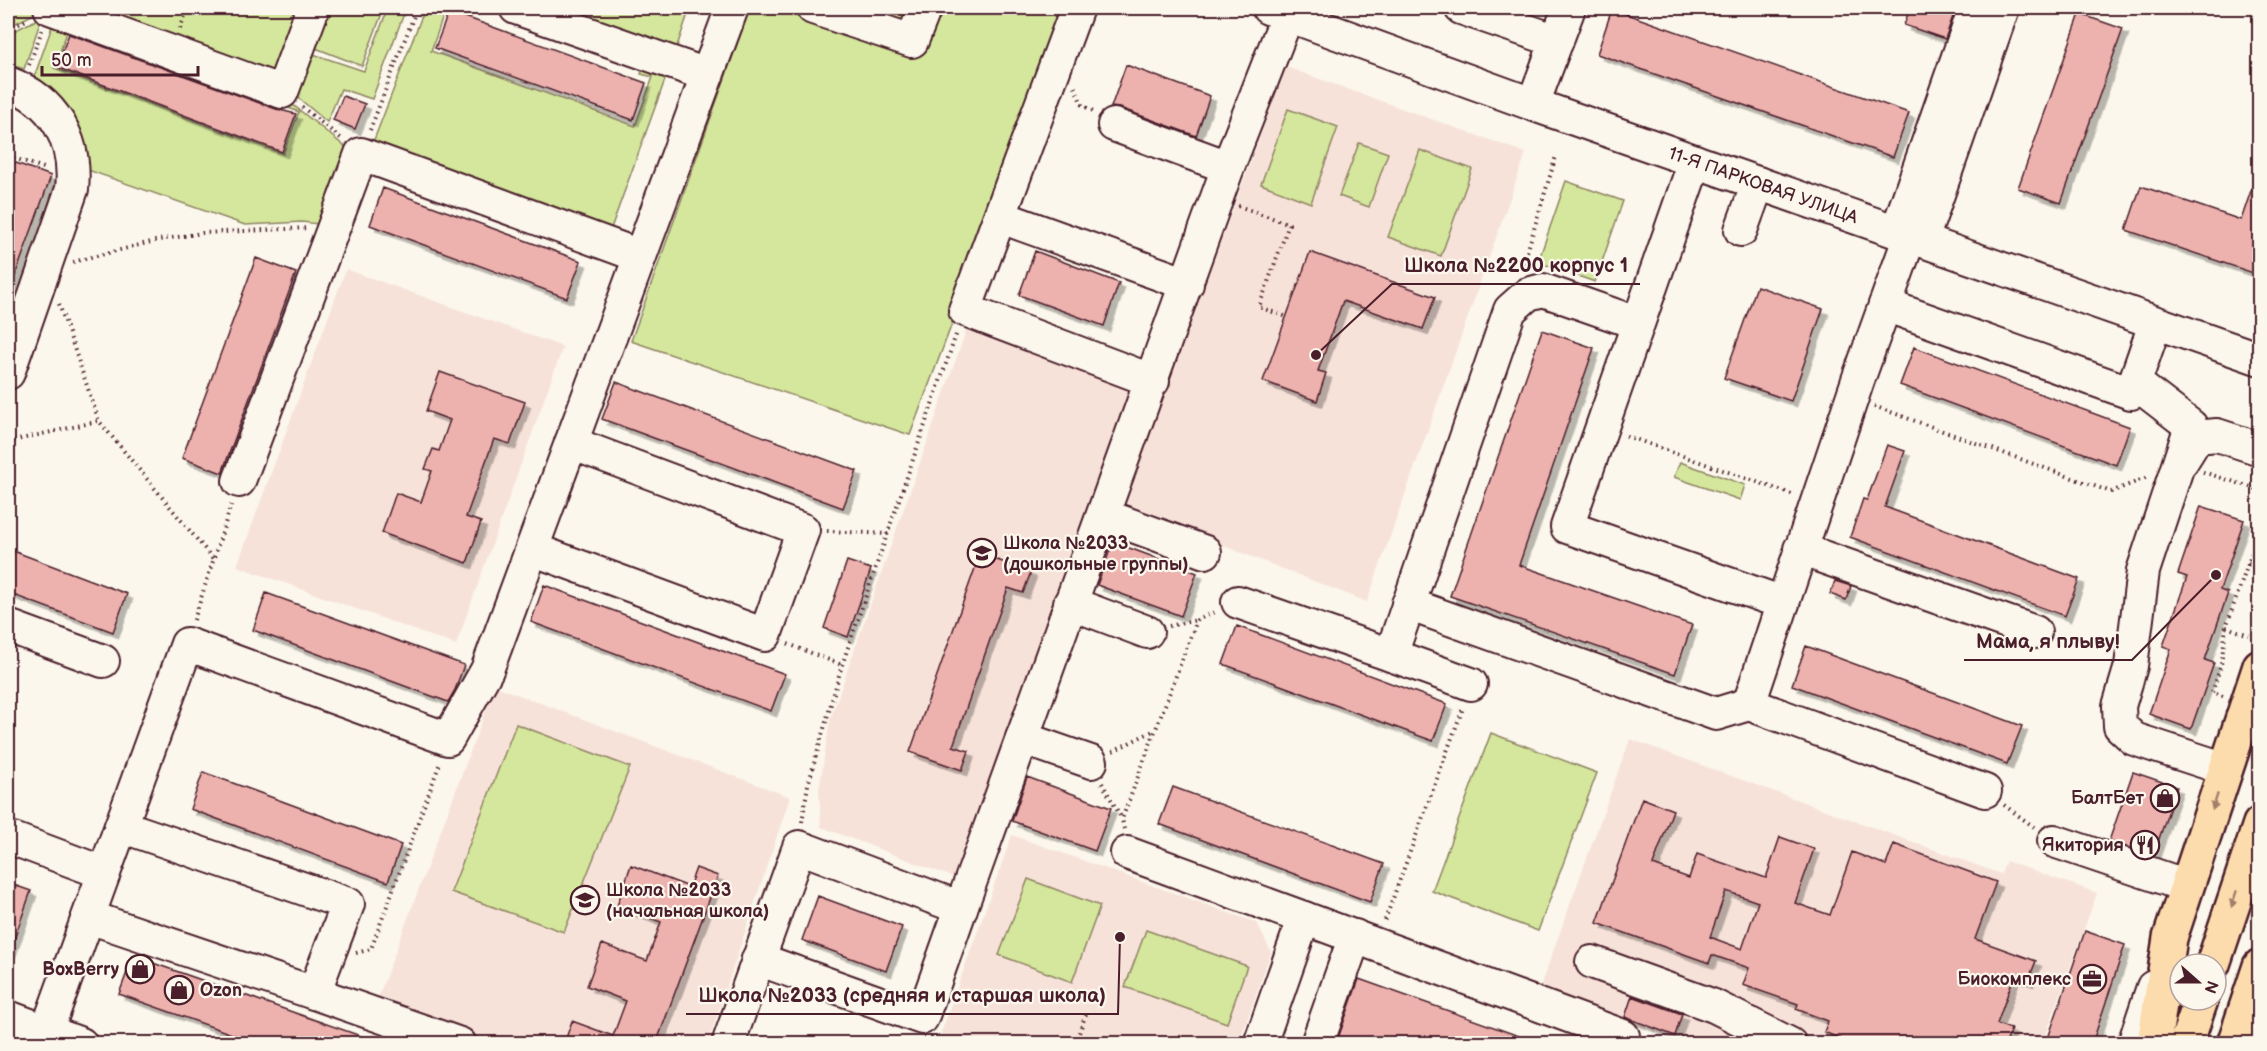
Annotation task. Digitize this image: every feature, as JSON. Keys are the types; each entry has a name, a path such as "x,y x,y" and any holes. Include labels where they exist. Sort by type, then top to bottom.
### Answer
{"main road":[{"path":"2154,1044 2170,938 2259,666"},
{"path":"2217,952 2259,824"},
{"path":"2234,1044 2259,966"},
{"path":"2186,1044 2196,1012"}],"street":[{"path":"50,8 282,92 313,8"},
{"path":"516,8 707,75"},
{"path":"81,1044 32,1033 88,917 187,644 448,739 487,670 732,8"},
{"path":"813,8 912,41 924,8"},
{"path":"1077,8 965,310 1153,381"},
{"path":"1461,8 1567,20 1533,104"},
{"path":"1910,236 1975,8"},
{"path":"1749,704 1800,549 1910,236 2003,8"},
{"path":"758,959 922,1018 1070,603 1188,284 1278,11"},
{"name":"11-Я ПАРКОВАЯ УЛИЦА","path":"1278,11 1533,104 2259,359"},
{"path":"8,373 73,178 69,143 62,124 14,86"},
{"path":"1114,125 1228,167"},
{"path":"239,481 361,154 640,255"},
{"path":"1695,161 1567,527 1783,603"},
{"path":"1741,230 1758,183"},
{"path":"1001,217 1188,284"},
{"path":"1391,655 1510,310 1528,294 1543,290 1637,323"},
{"path":"1885,305 2131,393 2155,324"},
{"path":"2134,382 2191,426 2180,465 2143,571 2131,666 2119,706 2120,726 2134,739 2226,769"},
{"path":"2180,465 2197,437 2217,435 2259,449"},
{"path":"532,549 765,634 803,530 571,443"},
{"path":"1103,515 1205,552"},
{"path":"1800,549 2035,632"},
{"path":"1238,602 1471,684"},
{"path":"1070,603 1147,632"},
{"path":"1408,604 1716,714 1749,704 1985,791"},
{"path":"8,626 103,661"},
{"path":"1022,738 1091,762"},
{"path":"121,826 348,904 314,993"},
{"path":"8,837 104,873"},
{"path":"2054,842 2187,886"},
{"path":"728,1044 799,847 961,908"},
{"path":"1127,853 1623,1036 1620,1044"},
{"path":"88,917 460,1044"},
{"path":"1260,1044 1304,918"},
{"path":"2134,1044 2170,938"},
{"path":"1317,1044 1366,940"},
{"path":"1592,962 1714,1006 1790,1044"}],"path":[{"path":"8,30 50,8"},
{"path":"14,86 50,8"},
{"path":"282,92 361,154 417,8"},
{"path":"1060,55 1082,105 1114,125"},
{"path":"8,156 73,178"},
{"path":"1510,310 1556,156"},
{"path":"1234,205 1289,224 1259,307 1287,317"},
{"path":"214,560 99,421 45,264 69,263 159,240 202,233 298,226 332,232"},
{"path":"799,847 808,785 842,665 965,310"},
{"path":"1852,398 2111,492 2180,465 2259,490"},
{"path":"8,442 99,421"},
{"path":"1601,428 1816,503"},
{"path":"187,644 239,481"},
{"path":"803,530 888,534"},
{"path":"2229,698 2212,693 2221,664 2226,627 2259,530"},
{"path":"2248,563 2259,567"},
{"path":"1122,819 1197,620 1238,602"},
{"path":"2226,627 2249,635"},
{"path":"765,634 842,665"},
{"path":"1366,940 1471,684"},
{"path":"1127,853 1122,819 1091,762 1156,730"},
{"path":"351,955 371,949 448,739"},
{"path":"1985,791 2054,842"},
{"path":"1075,1044 1087,1011"}],"shaded area":[{"path":"1286,67 1526,153 1367,602 1122,506"},
{"path":"346,269 563,347 456,645 237,566"},
{"name":"Школа №2033 (дошкольные группы)","path":"968,325 1138,386 955,878 821,827 819,790 830,720"},
{"name":"Школа №2033 (начальная школа)","path":"495,686 790,797 708,1043 483,1043 376,1003"},
{"path":"1630,739 2001,874 2006,861 2097,893 2043,1043 1686,1043 1539,990"},
{"path":"1012,835 1257,923 1271,952 1239,1043 937,1044"}],"green space":[{"path":"8,8 46,8 8,27"},
{"path":"63,8 309,8 280,86"},
{"path":"327,8 384,8 362,66 313,47"},
{"path":"388,8 406,8 372,99 341,89 327,122 295,95 310,53 364,71"},
{"path":"425,8 446,8 431,51 635,126 653,77 641,74 646,61 669,69 610,231 372,145"},
{"path":"538,8 690,8 674,55"},
{"path":"750,8 795,8 915,46 929,8 1071,8 910,435 631,341"},
{"path":"879,8 915,8 907,28 876,17"},
{"path":"56,15 69,27 54,68 283,154 299,112 286,107 288,101 353,153 326,225 302,222 245,225 82,168 31,86"},
{"path":"42,17 24,69 8,64 8,34"},
{"path":"1288,109 1338,127 1311,203 1261,184"},
{"path":"1359,143 1388,153 1369,207 1339,196"},
{"path":"1420,150 1472,169 1441,256 1388,237"},
{"path":"1566,181 1623,201 1595,282 1538,262"},
{"path":"1680,462 1745,485 1740,500 1674,477"},
{"path":"516,724 630,767 564,932 451,892"},
{"path":"1491,733 1597,773 1538,931 1432,891"},
{"path":"1028,879 1100,906 1072,982 999,955"},
{"path":"1146,930 1247,966 1227,1023 1125,987"}],"building":[{"path":"1910,8 1956,8 1945,39 1904,25"},
{"path":"1612,9 1909,113 1893,157 1597,54"},
{"path":"449,11 646,83 633,120 435,48"},
{"path":"2080,14 2123,29 2061,203 2018,188"},
{"path":"69,34 276,109 296,114 282,152 56,67"},
{"path":"1126,65 1210,96 1196,136 1120,108 1111,107"},
{"path":"343,96 365,104 355,129 333,120"},
{"path":"8,160 51,176 10,290 8,289"},
{"path":"2257,173 2259,174 2259,275 2126,230 2141,186 2241,220"},
{"path":"383,188 581,261 567,298 370,225"},
{"path":"1035,251 1119,283 1104,326 1019,295"},
{"path":"1310,252 1435,297 1423,329 1343,301 1318,371 1326,373 1317,401 1263,381"},
{"path":"256,258 296,273 222,473 182,458"},
{"path":"1757,286 1823,309 1791,401 1724,378"},
{"path":"1542,330 1594,348 1519,565 1692,625 1675,674 1450,596"},
{"path":"1914,347 2130,427 2116,465 1900,385"},
{"path":"440,372 525,402 510,444 494,439 466,517 481,522 467,563 382,533 396,493 421,502 432,471 425,469 433,449 439,451 450,420 426,411"},
{"path":"616,382 857,471 843,508 602,419"},
{"path":"1887,445 1905,451 1885,507 2079,579 2065,616 1850,537 1863,499 1867,500"},
{"path":"2201,506 2244,520 2220,590 2228,593 2205,660 2214,663 2191,729 2149,714 2171,649 2163,646 2187,577 2178,574"},
{"path":"1113,542 1197,573 1181,616 1097,585"},
{"path":"8,549 127,594 113,632 8,593"},
{"path":"980,554 1031,572 1023,593 1008,588 953,746 969,751 962,770 910,752"},
{"path":"847,561 871,569 848,637 824,628"},
{"path":"1835,581 1851,586 1846,600 1830,594"},
{"path":"544,585 785,674 771,711 531,622"},
{"path":"266,593 464,665 455,690 448,702 253,630"},
{"path":"1237,626 1447,704 1433,741 1223,664"},
{"path":"1806,646 2022,726 2007,764 1792,685"},
{"path":"203,772 401,845 388,882 190,809"},
{"path":"2133,772 2177,787 2153,856 2109,841"},
{"path":"1027,777 1111,808 1095,851 1012,821"},
{"path":"1173,787 1384,864 1370,902 1159,824"},
{"path":"1642,798 1673,810 1653,865 1689,878 1697,854 1766,878 1780,837 1814,849 1795,903 1830,915 1852,852 1886,865 1894,844 1996,882 1975,939 2036,961 2028,981 2014,976 1997,1024 2011,1029 2006,1044 1853,1044 1824,1032 1828,1021 1796,1009 1798,1004 1743,985 1749,968 1712,955 1709,963 1597,923","holes":["1726,891 1758,902 1742,949 1710,937"]},
{"path":"631,865 689,887 696,868 718,876 656,1044 564,1044 572,1021 613,1036 626,1001 587,986 602,944 647,961 661,922 617,906"},
{"path":"8,883 31,891 10,951 8,951"},
{"path":"818,896 902,927 886,971 802,940"},
{"path":"2085,931 2125,945 2092,1044 2046,1044"},
{"path":"133,956 375,1041 375,1044 260,1044 119,994"},
{"path":"1359,979 1533,1041 1532,1044 1336,1044"},
{"path":"1632,996 1682,1014 1675,1036 1625,1017"}],"place":[{"name":"Школа №2200 корпус 1","path":"1316,355"},
{"name":"Школа №2033 (дошкольные группы)","path":"982,553"},
{"name":"Мама, я плыву!","path":"2216,575"},
{"name":"БалтБет","path":"2165,798"},
{"name":"Якитория","path":"2145,845"},
{"name":"Школа №2033 (начальная школа)","path":"585,900"},
{"name":"Школа №2033 (средняя и старшая школа)","path":"1120,937"},
{"name":"BoxBerry","path":"140,969"},
{"name":"Биокомплекс","path":"2092,979"},
{"name":"Ozon","path":"179,990"}]}
